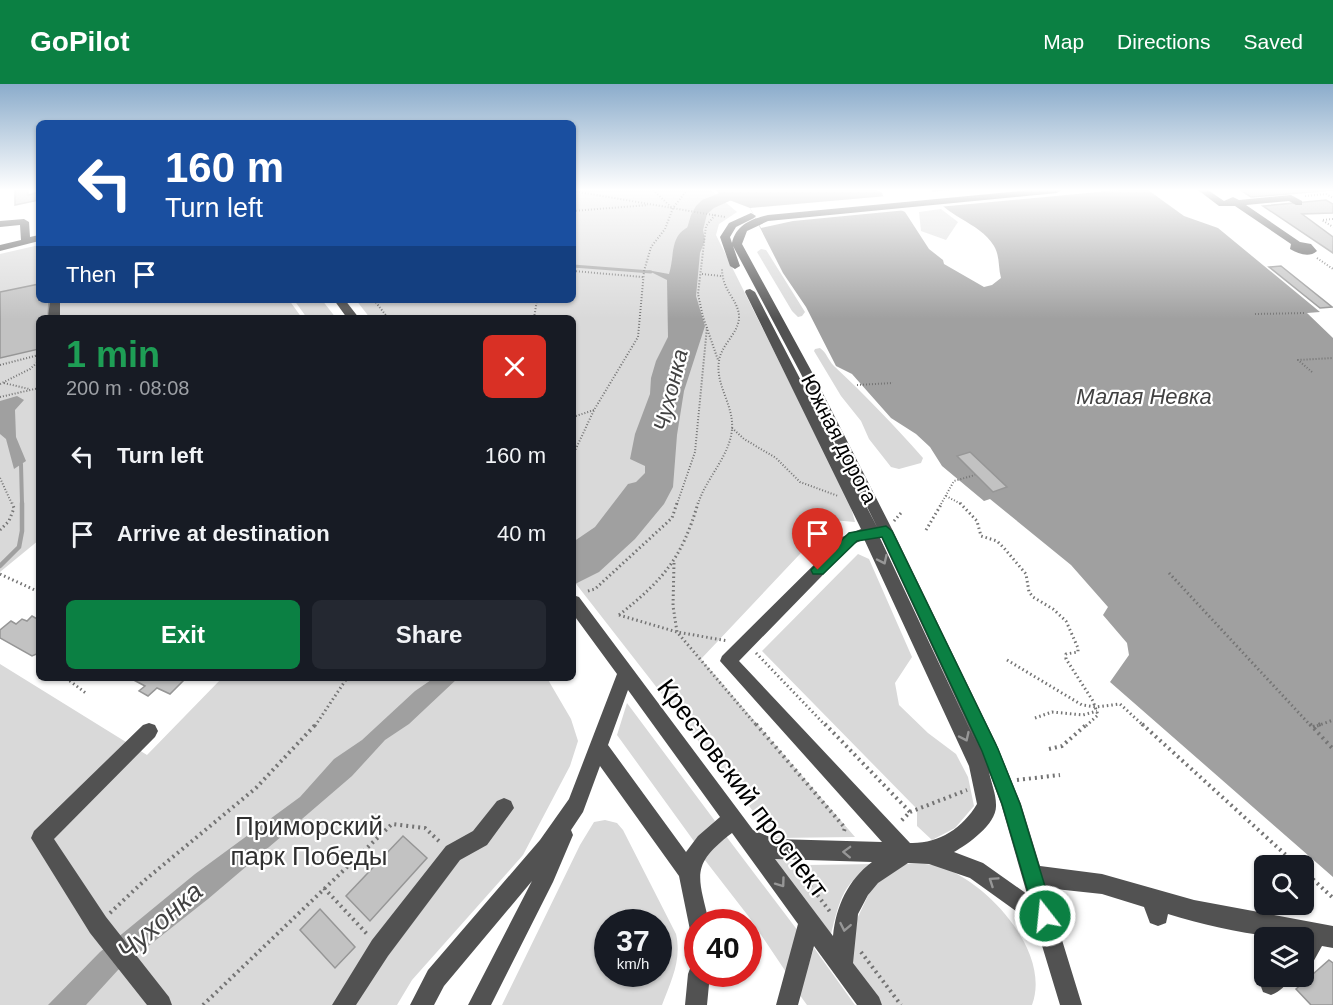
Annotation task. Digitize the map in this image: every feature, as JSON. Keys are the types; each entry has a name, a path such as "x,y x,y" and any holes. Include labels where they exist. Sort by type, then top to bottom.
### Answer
{"street":[{"path":"25,233 26,241"},
{"name":"Южная дорога","path":"727,233 725,237 726,245 794,375 860,510 878,532 989,749 1011,804 1071,1005"},
{"name":"Южная дорога","path":"741,233 737,238 740,252 807,374 878,532 978,766 987,806 976,825 964,835 929,854"},
{"path":"1282,233 1298,244 1309,247 1312,250 1309,252"},
{"path":"0,248 36,239"},
{"path":"341,303 351,315"},
{"path":"878,532 853,536 847,541 728,661 905,853"},
{"name":"Крестовский проспект","path":"576,606 871,1005"},
{"path":"479,1005 546,875 576,805 625,675"},
{"path":"149,731 41,838 102,931 161,1005"},
{"path":"598,747 689,873 696,909"},
{"path":"421,1005 436,978 547,847 576,805"},
{"path":"343,1005 380,948 453,853 480,838 504,808"},
{"path":"689,873 697,854 707,842 740,828 775,849 929,854 976,870 995,882 1027,907 1050,935"},
{"path":"842,967 843,928 853,897 883,865 905,853"},
{"path":"1034,876 1102,884 1154,906 1280,927"},
{"path":"787,1005 809,922"},
{"path":"1314,933 1333,937"},
{"path":"1062,1005 1063,978"},
{"path":"696,1005 698,987"}],"path":[{"path":"576,449 594,410 638,337 644,270 651,247 662,233"},
{"path":"707,233 702,253 705,260 698,297 718,362"},
{"path":"1309,252 1333,269"},
{"path":"619,615 660,580 674,563 687,539 703,491 727,446 732,427 717,372 718,362 726,342 739,321 736,306 722,284 722,268"},
{"path":"576,271 644,278"},
{"path":"702,274 721,276"},
{"path":"376,303 386,315"},
{"path":"1255,314 1306,313"},
{"path":"588,591 595,589 672,518 694,452 707,327"},
{"path":"0,365 36,356"},
{"path":"1312,372 1298,360 1333,358"},
{"path":"1,383 36,363"},
{"path":"1,383 19,385 31,390"},
{"path":"857,385 893,383"},
{"path":"0,397 36,389"},
{"path":"576,416 594,410"},
{"path":"732,427 744,439 776,458 800,482 836,495 860,510"},
{"path":"926,531 954,481 975,475"},
{"path":"0,478 14,512 0,530"},
{"path":"946,496 957,500 977,521 981,536 999,543 1023,570 1026,574 1029,592 1066,621 1078,648 1078,652 1066,654 1068,665 1098,715 1062,746 1049,749"},
{"path":"674,563 673,606 677,632 845,828 843,834"},
{"path":"1169,573 1333,749"},
{"path":"0,574 36,591"},
{"path":"1007,660 1082,705 1096,709"},
{"path":"70,681 87,694"},
{"path":"102,931 145,880 256,788 313,728 345,681"},
{"path":"1035,718 1052,712 1083,715 1096,709 1120,705 1286,855"},
{"path":"1312,727 1333,720"},
{"path":"203,1005 392,824 425,828 453,853"},
{"path":"803,876 835,919"},
{"path":"1314,880 1333,898"},
{"path":"324,888 380,948"},
{"path":"855,945 901,1005"}],"green space":[{"path":"576,233 717,233 850,504 855,522 832,520 701,659 855,837 774,838 576,584 576,315 368,315 358,303 576,303"},
{"path":"926,233 951,233 946,240"},
{"path":"36,246 36,303 291,303 300,315 36,315 36,542 0,572 0,254"},
{"path":"761,249 766,250 805,312 802,316 798,317 792,311 757,252"},
{"path":"296,303 324,303 334,315 305,315"},
{"path":"820,348 834,366 923,458 921,463 899,469 891,467 869,439 861,421 841,396 814,351"},
{"path":"858,554 869,559 912,657 895,683 899,705 928,733 956,754 968,777 974,806 955,828 932,840 917,826 917,809 762,651"},
{"name":"Приморский парк Победы","path":"0,664 147,755 219,681 549,681 571,719 578,741 570,766 523,855 412,980 397,1005 0,1005"},
{"path":"627,703 715,821 696,844 617,735"},
{"path":"605,820 617,823 623,830 663,909 594,909 594,987 669,987 662,1005 502,1005 580,845 594,822"},
{"path":"726,836 798,931 786,972 762,936 762,909 743,909 701,855"},
{"path":"772,857 807,865 876,864 856,877 844,892 831,934"},
{"path":"901,864 938,866 976,886 994,902 1011,921 1024,941 1036,984 1032,1005 882,1005 853,965 849,936 873,885"},
{"path":"672,926 676,934 677,962 672,979"},
{"path":"814,948 855,1005 807,1005 799,994"}],"water":[{"path":"704,233 705,240 700,253 696,296 705,326 684,391 677,435 673,487 664,504 635,539 599,572 576,584 576,540 595,527 628,484 636,482 645,473 645,466 630,459 635,434 650,394 651,378 656,361 668,337 667,280 647,270 669,274 674,246 679,234"},
{"name":"Малая Невка","path":"763,233 919,233 929,249 943,260 944,264 984,287 992,285 1001,278 994,246 983,233 1224,233 1320,312 1307,313 1333,338 1333,877 1314,860 1314,855 1308,855 1110,682 1129,655 1127,643 1103,615 1108,607 1071,565 990,499 984,501 942,466 930,447 916,434 891,418 852,374 836,366 806,307 783,273"},
{"path":"17,396 24,400 15,410 16,437 26,461 14,469 6,439 0,434 0,401"},
{"path":"430,681 455,681 409,724 385,740 352,776 295,825 208,899 118,970 86,1005 48,1005 100,952 195,874 300,797 334,759 362,740 415,691"}],"building":[{"path":"1303,233 1328,233 1333,237 1333,253"},
{"path":"1281,266 1332,307 1320,308 1269,267"},
{"path":"36,285 36,303 49,303 48,315 36,315 36,350 0,358 0,292"},
{"path":"970,452 1007,487 993,492 957,456"},
{"path":"32,616 36,618 36,654 32,656 0,638 0,630 11,621 16,624 22,619 27,621"},
{"path":"136,681 183,681 170,694 157,688 148,696 139,691 145,686"},
{"path":"403,836 427,858 370,921 346,896"},
{"path":"320,909 355,947 335,968 300,930"},
{"path":"1329,960 1333,963 1333,1005 1311,1005 1296,989 1314,987 1314,973"}],"waterway":[{"name":"Чухонка","path":"686,262 694,233"},
{"path":"576,266 651,272"},
{"path":"21,464 22,504"},
{"path":"0,566 19,547 22,531 22,504"}],"route":[{"path":"818,570 853,536 886,531 989,749 1011,804 1045,916"}]}
